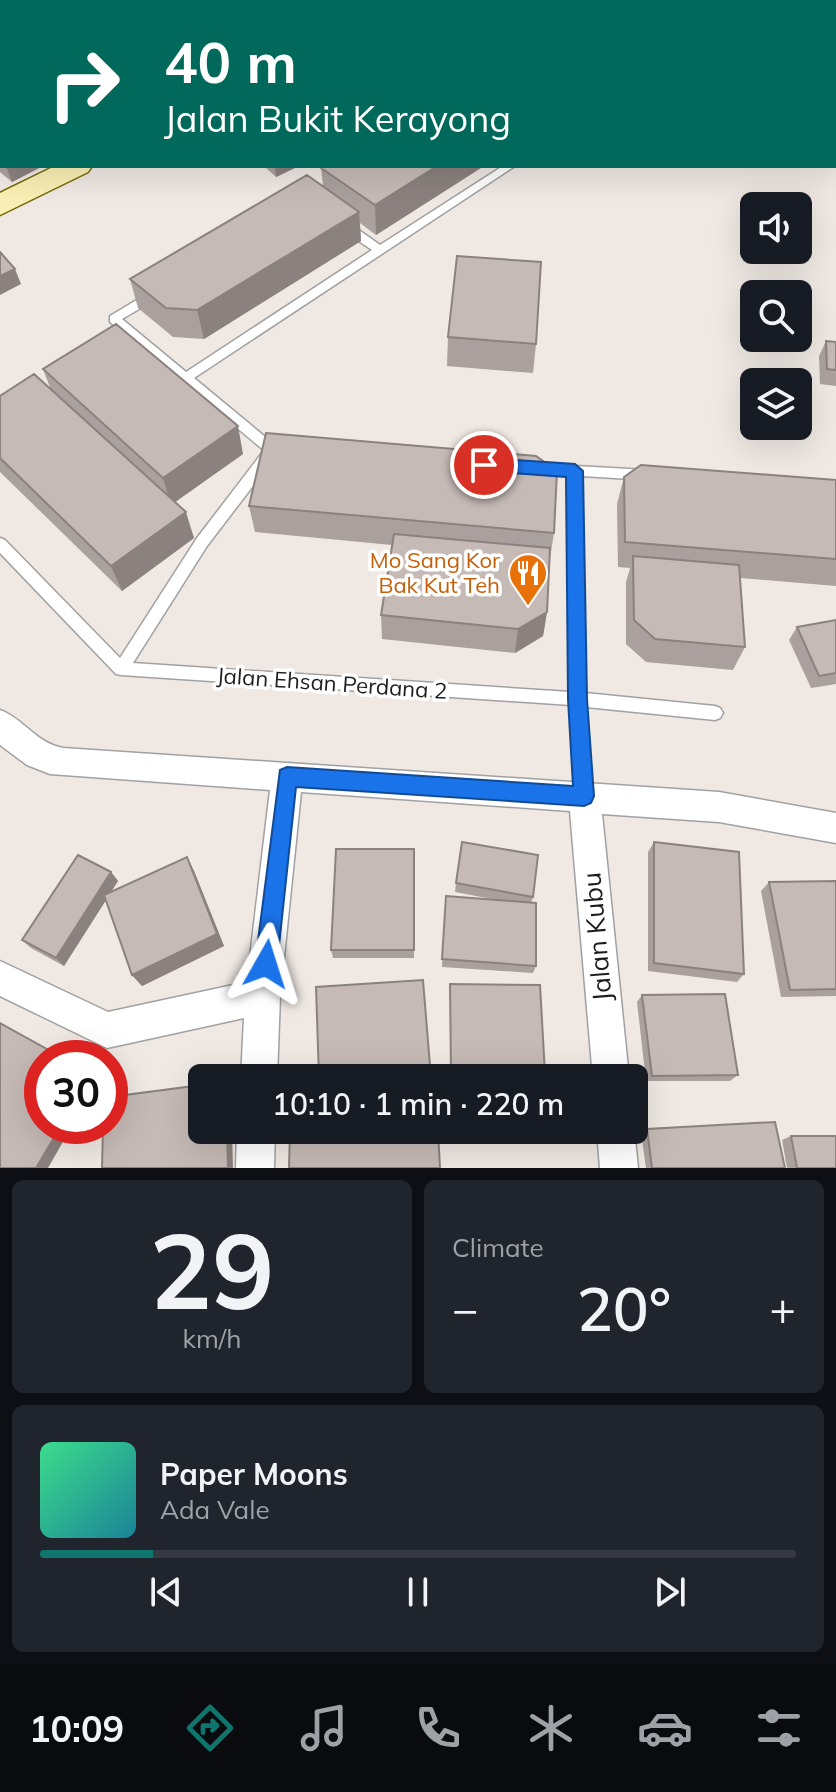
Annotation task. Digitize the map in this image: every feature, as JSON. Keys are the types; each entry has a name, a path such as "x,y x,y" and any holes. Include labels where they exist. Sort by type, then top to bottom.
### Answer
{"main road":[{"path":"0,205 74,168"}],"street":[{"path":"0,724 41,759 66,765 112,764 719,807 836,828"},
{"path":"260,1064 263,996 287,777"},
{"name":"Jalan Kubu","path":"584,796 610,1064"},
{"path":"0,978 107,1030 263,996"},
{"path":"255,1168 256,1144"},
{"path":"617,1144 619,1168"}],"lane":[{"path":"185,378 507,168"},
{"path":"334,218 381,251"},
{"path":"167,288 114,319 272,450 288,451"},
{"path":"125,346 137,338"},
{"path":"0,544 121,669 202,542 272,450"},
{"path":"527,468 667,476"},
{"path":"575,471 578,699 584,796"},
{"name":"Jalan Ehsan Perdana 2","path":"121,669 578,699 715,713"}],"building":[{"path":"321,168 434,168 375,205"},
{"path":"307,175 359,212 197,310 166,308 130,279"},
{"path":"0,252 15,269 0,276"},
{"path":"457,256 541,262 536,344 448,337"},
{"path":"116,324 238,426 163,478 43,369"},
{"path":"826,341 836,342 836,370 827,369"},
{"path":"34,374 186,512 111,566 0,458 0,396"},
{"path":"266,433 536,456 557,471 554,533 249,506"},
{"path":"641,465 836,480 836,559 625,542 624,477"},
{"path":"394,534 550,548 547,612 518,629 381,615"},
{"path":"633,556 739,565 745,647 655,639 634,620"},
{"path":"836,620 836,673 819,676 797,627"},
{"path":"462,842 538,855 533,897 456,883"},
{"path":"654,842 739,852 744,974 654,963"},
{"path":"336,849 414,849 414,950 331,950"},
{"path":"78,855 111,872 56,958 22,940"},
{"path":"187,857 217,934 132,975 104,895"},
{"path":"836,881 836,989 790,990 769,882"},
{"path":"446,896 536,903 536,966 442,959"},
{"path":"423,980 430,1064 319,1064 316,987"},
{"path":"450,984 540,985 544,1064 451,1064"},
{"path":"725,994 738,1075 652,1076 642,995"},
{"path":"0,1023 31,1040 24,1040 24,1144 50,1144 36,1168 0,1168"},
{"path":"188,1087 188,1144 227,1144 228,1168 102,1168 103,1144 128,1144 128,1095"},
{"path":"775,1122 785,1168 652,1168 648,1129"},
{"path":"791,1136 836,1136 836,1168 797,1168"},
{"path":"290,1144 439,1144 440,1168 289,1168"}],"place":[{"name":"Mo Sang Kor Bak Kut Teh","path":"528,607"}],"route":[{"path":"266,964 287,777 584,796 578,699 575,471 484,465"}]}
